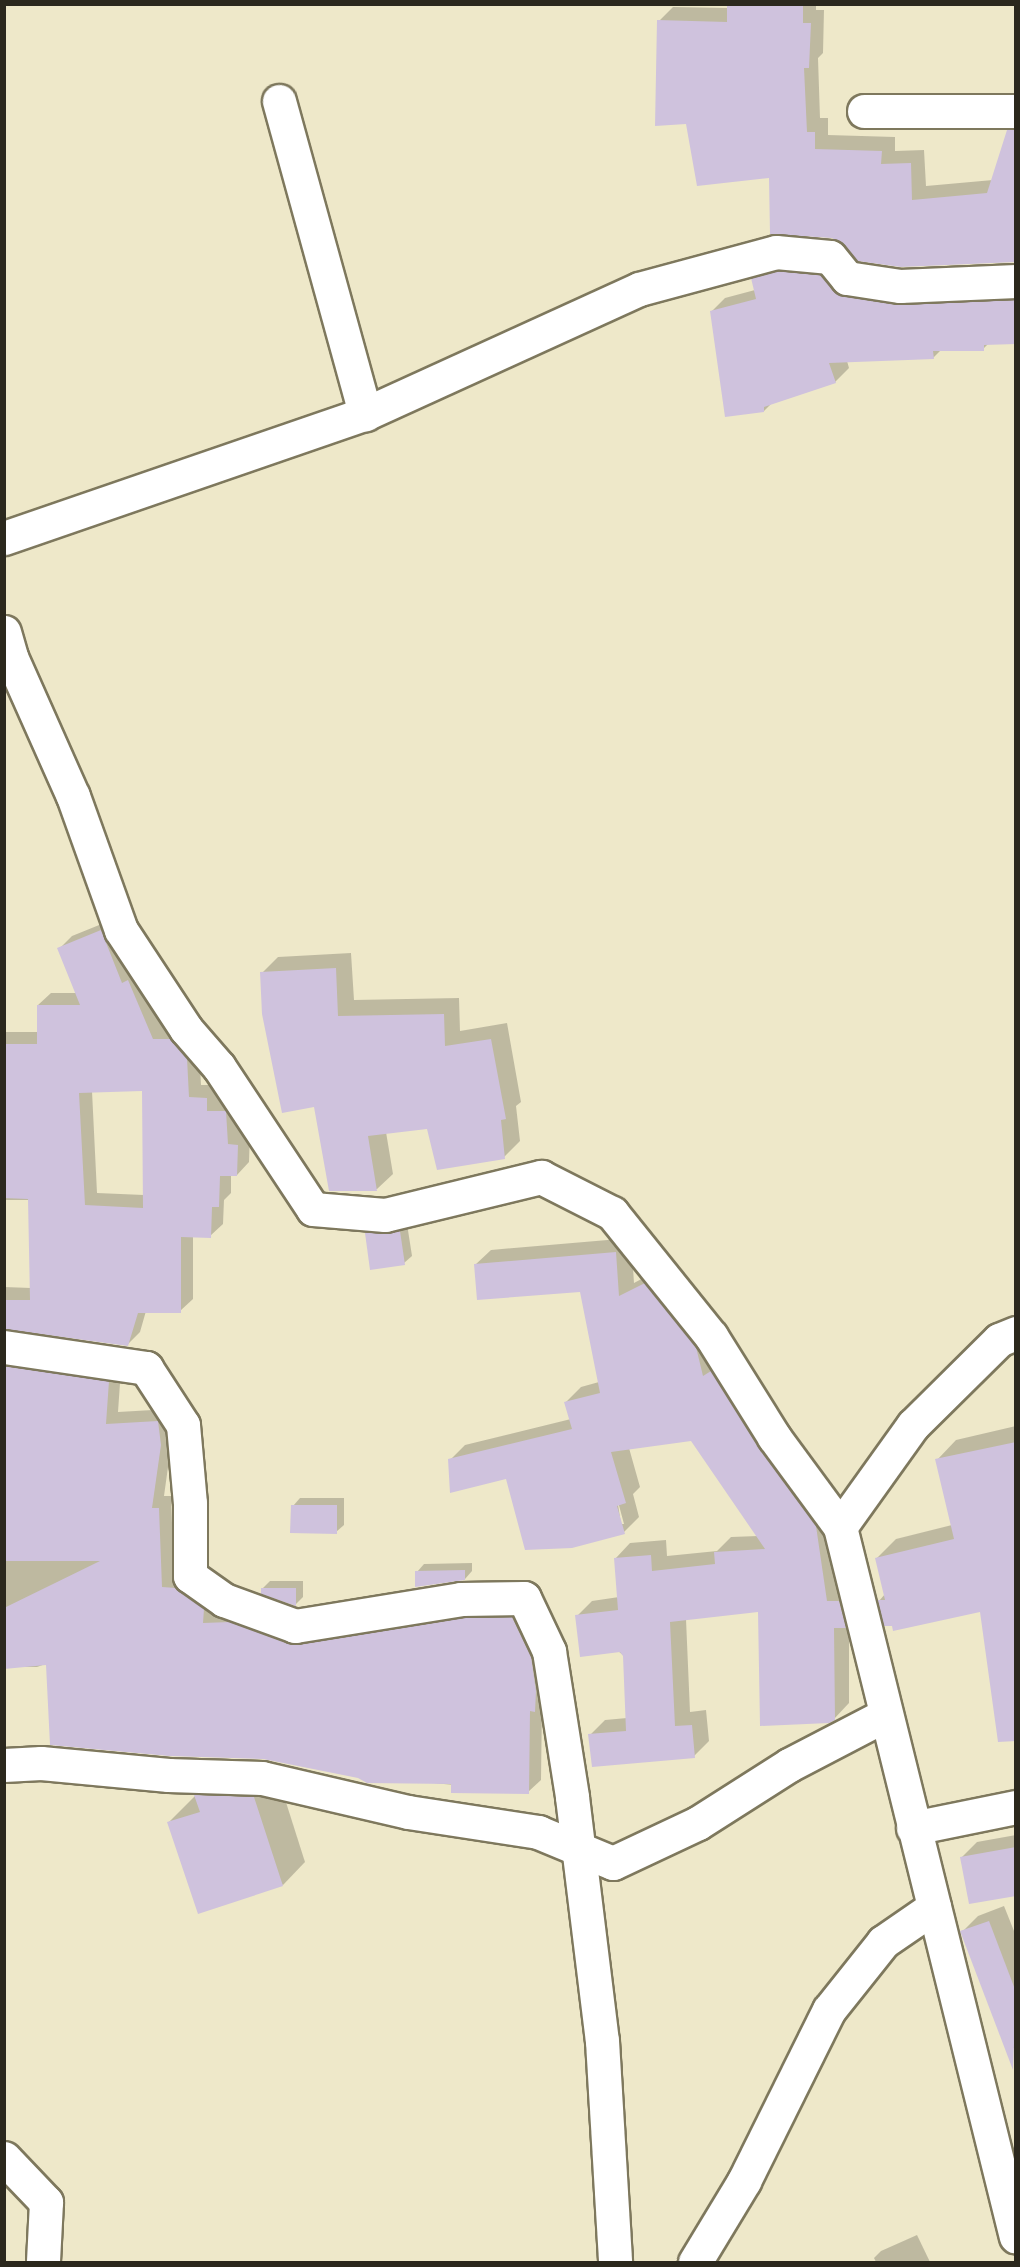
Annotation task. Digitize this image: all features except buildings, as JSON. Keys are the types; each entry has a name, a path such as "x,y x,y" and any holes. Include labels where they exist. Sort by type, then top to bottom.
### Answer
{"street":[{"path":"279,101 365,414"},
{"path":"864,111 1016,111"},
{"path":"4,538 365,414 639,289 776,252 830,257 847,278 900,286 1016,281"},
{"path":"4,632 11,657 73,796 121,930 186,1029 219,1067 313,1209 385,1215 541,1177 612,1213 711,1336 774,1437 840,1527 1016,2237"},
{"path":"840,1527 913,1425 999,1340 1016,1333"},
{"path":"4,1347 146,1368 183,1425 190,1503 190,1576 224,1600 295,1626 461,1599 524,1598 549,1651 579,1849 602,2041 615,2262"},
{"path":"4,1765 41,1763 168,1775 262,1778 408,1812 538,1833 614,1863 698,1823 789,1765 885,1715"},
{"path":"914,1828 1016,1807"},
{"path":"694,2262 744,2181 829,2010 883,1942 934,1907"},
{"path":"4,2158 46,2202 43,2262"}]}
